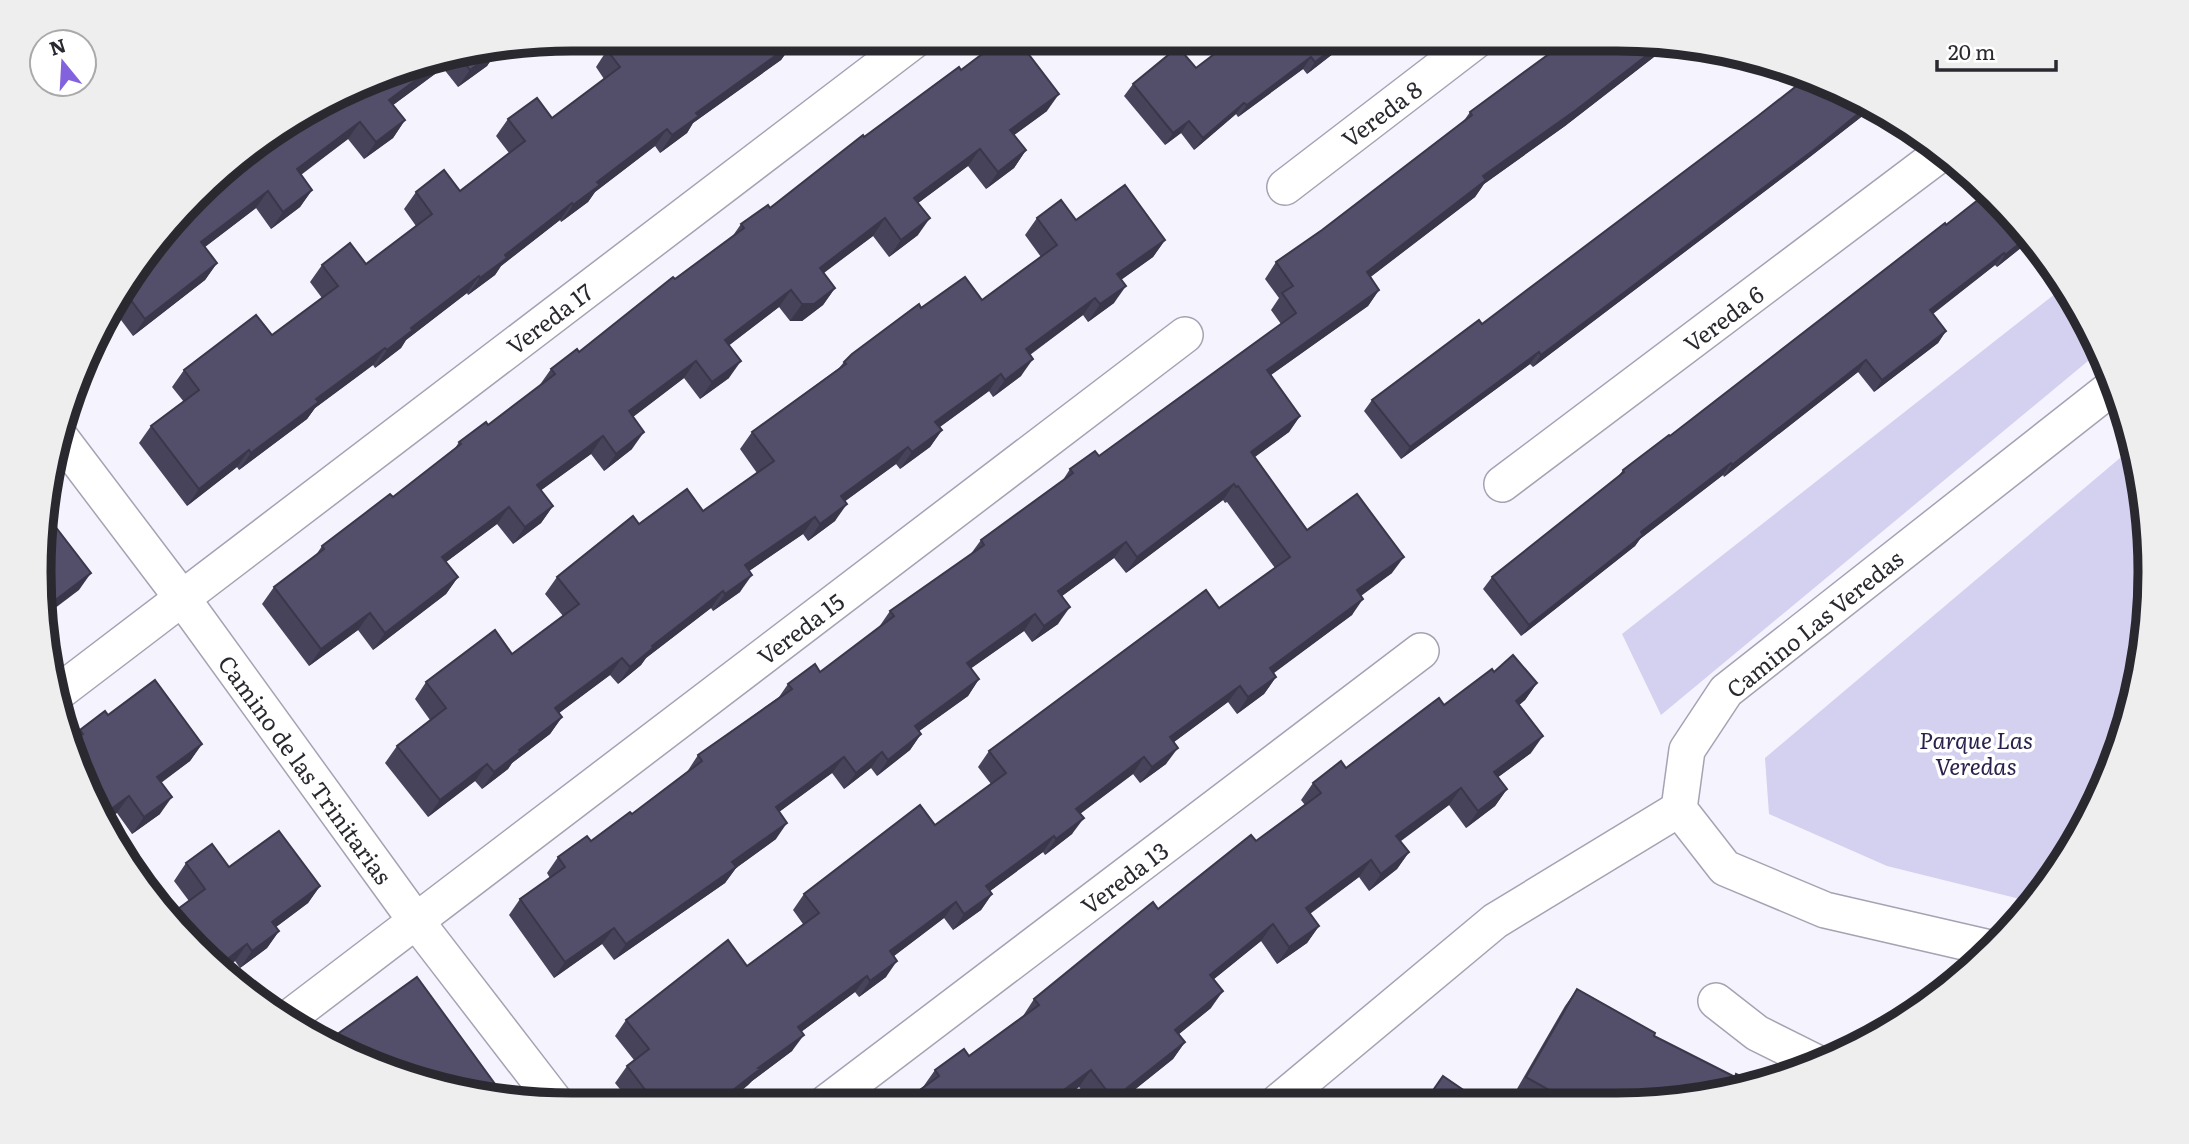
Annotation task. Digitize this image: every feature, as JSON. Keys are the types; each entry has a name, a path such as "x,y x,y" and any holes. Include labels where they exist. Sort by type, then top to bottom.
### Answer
{"street":[{"name":"Vereda 17","path":"65,689 900,51"},
{"name":"Vereda 8","path":"1284,187 1462,51"},
{"name":"Vereda 6","path":"1502,484 1934,158"},
{"name":"Vereda 15","path":"295,1013 1185,335"},
{"name":"Camino Las Veredas","path":"1679,809 1686,750 1726,691 2106,392"},
{"name":"Camino de las Trinitarias","path":"67,446 182,598 416,921 548,1092"},
{"name":"Vereda 13","path":"840,1093 1422,651"},
{"path":"1289,1093 1495,921 1679,809 1725,868 1825,910 1976,950"},
{"path":"1716,1001 1757,1033 1806,1058"}],"green space":[{"path":"2057,293 2092,358 1661,715 1622,634"},
{"name":"Parque Las Veredas","path":"2124,454 2134,504 2138,572 2134,640 2128,674 2111,740 2099,771 2068,833 2022,900 1887,866 1769,814 1765,758"}],"building":[{"path":"608,51 782,51 696,113 699,116 672,135 667,129 597,182 600,185 573,205 572,203 505,255 507,258 411,328 413,330 387,350 385,348 316,399 319,402 251,453 249,450 199,489 151,426 199,390 184,370 256,315 272,335 338,286 322,265 350,243 366,264 432,214 416,192 444,170 460,191 525,141 508,119 537,98 552,118 620,67"},
{"path":"986,51 1026,51 1059,94 1010,130 1026,150 998,172 980,149 914,198 930,218 901,240 885,218 820,268 835,288 814,304 802,304 791,290 725,340 741,361 712,382 696,361 629,411 644,432 616,454 603,436 537,485 553,506 525,527 509,507 442,557 458,577 385,633 370,613 321,649 274,587 390,494 393,497 461,444 459,442 486,422 488,425 555,374 551,369 577,349 579,352 673,277 675,279 744,228 741,224 768,205 770,208 863,135 864,137 959,67 961,70"},
{"path":"1173,51 1181,51 1196,68 1218,51 1329,51 1315,62 1311,57 1247,105 1244,103 1203,138 1189,121 1173,133 1133,84"},
{"path":"1553,51 1651,52 1576,110 1483,176 1486,180 1367,272 1379,290 1267,370 1300,416 1251,452 1307,530 1357,494 1404,557 1357,590 1363,599 1270,668 1276,677 1248,697 1240,686 1170,737 1178,748 1152,767 1144,757 1076,809 1084,818 1056,839 1054,836 986,886 992,894 964,914 956,902 890,951 897,961 870,981 867,976 798,1027 804,1035 729,1093 648,1093 627,1066 649,1049 626,1020 728,940 747,966 819,913 804,894 920,805 935,825 1006,773 989,751 1206,590 1219,608 1290,557 1234,484 1137,557 1126,542 1058,591 1070,607 1044,626 1035,614 967,663 979,679 915,726 921,734 888,760 882,752 856,773 844,757 776,807 787,823 732,862 736,867 626,944 614,928 565,962 520,899 565,867 558,857 587,836 591,841 630,812 632,814 702,761 698,755 792,689 788,684 815,664 820,672 894,616 890,611 984,545 981,540 1073,473 1070,469 1095,451 1099,456 1296,313 1282,293 1293,286 1276,262 1472,115 1470,112"},
{"path":"485,58 470,70 464,62"},
{"path":"427,72 389,100 405,120 376,142 360,122 297,169 312,190 283,212 268,191 201,242 217,263 145,319 130,299 127,301 180,228 203,203 255,158 311,121 341,105 404,78"},
{"path":"1800,84 1861,112 1541,355 1539,352 1410,447 1372,400 1479,320 1482,324"},
{"path":"1125,185 1165,240 1117,274 1126,286 1100,304 1095,298 1026,349 1033,359 1005,380 1001,374 935,422 942,430 912,452 908,447 841,496 847,504 820,524 815,517 745,565 752,575 725,594 723,591 652,646 653,648 630,667 622,658 555,708 562,717 494,772 487,764 440,800 397,746 446,708 426,682 495,630 512,654 579,604 557,577 633,516 639,524 687,489 703,511 774,461 752,432 846,364 844,362 852,354 919,304 921,308 965,277 982,300 1057,245 1037,218 1061,200 1076,220"},
{"path":"1980,198 2021,242 1930,310 1946,331 1882,380 1866,360 1641,532 1643,535 1529,625 1492,577 1624,472 1623,470 1945,223 1946,225"},
{"path":"53,524 91,573 52,603"},
{"path":"1513,655 1537,683 1516,701 1543,736 1494,772 1507,789 1478,811 1461,788 1396,836 1409,852 1381,874 1371,860 1306,908 1319,926 1289,947 1273,924 1210,975 1223,991 1175,1030 1185,1042 1121,1093 1108,1093 1091,1070 1060,1093 916,1093 939,1076 935,1070 964,1049 969,1056 1039,1005 1034,999 1153,902 1158,909 1251,835 1256,841 1321,793 1313,783 1341,761 1346,768 1439,698 1444,705 1492,669 1494,672"},
{"path":"155,680 202,744 157,777 172,797 144,817 129,796 109,811 78,740 83,734 80,730 105,711 108,715"},
{"path":"279,831 320,886 272,922 279,931 252,951 247,944 225,961 176,911 205,889 186,863 212,844 229,867"},
{"path":"417,977 495,1084 491,1087 470,1083 404,1066 335,1036"},
{"path":"1577,989 1655,1033 1654,1036 1735,1077 1736,1074 1743,1077 1685,1089 1651,1092 1555,1093 1526,1077"},
{"path":"1443,1076 1468,1093 1431,1093"}]}
